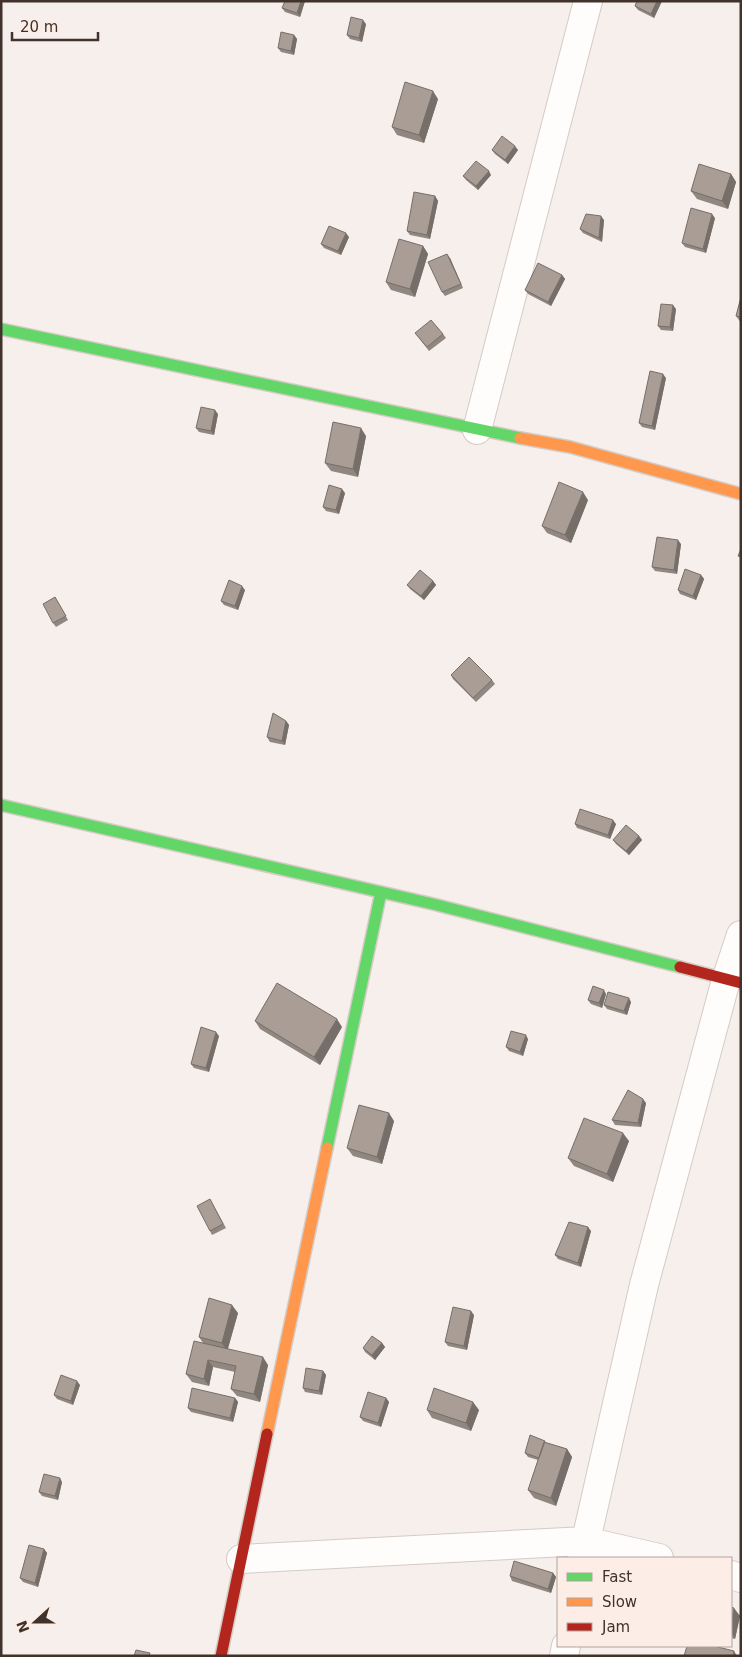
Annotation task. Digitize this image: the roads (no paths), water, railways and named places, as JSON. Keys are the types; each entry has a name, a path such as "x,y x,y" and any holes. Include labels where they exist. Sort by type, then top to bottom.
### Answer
{"street":[{"path":"478,430 588,1"},
{"path":"1,330 570,448 741,494"},
{"path":"1,805 443,906 733,981"},
{"path":"221,1656 381,892"},
{"path":"583,1549 644,1285 733,981 741,935"},
{"path":"241,1559 583,1549 651,1557"}]}
